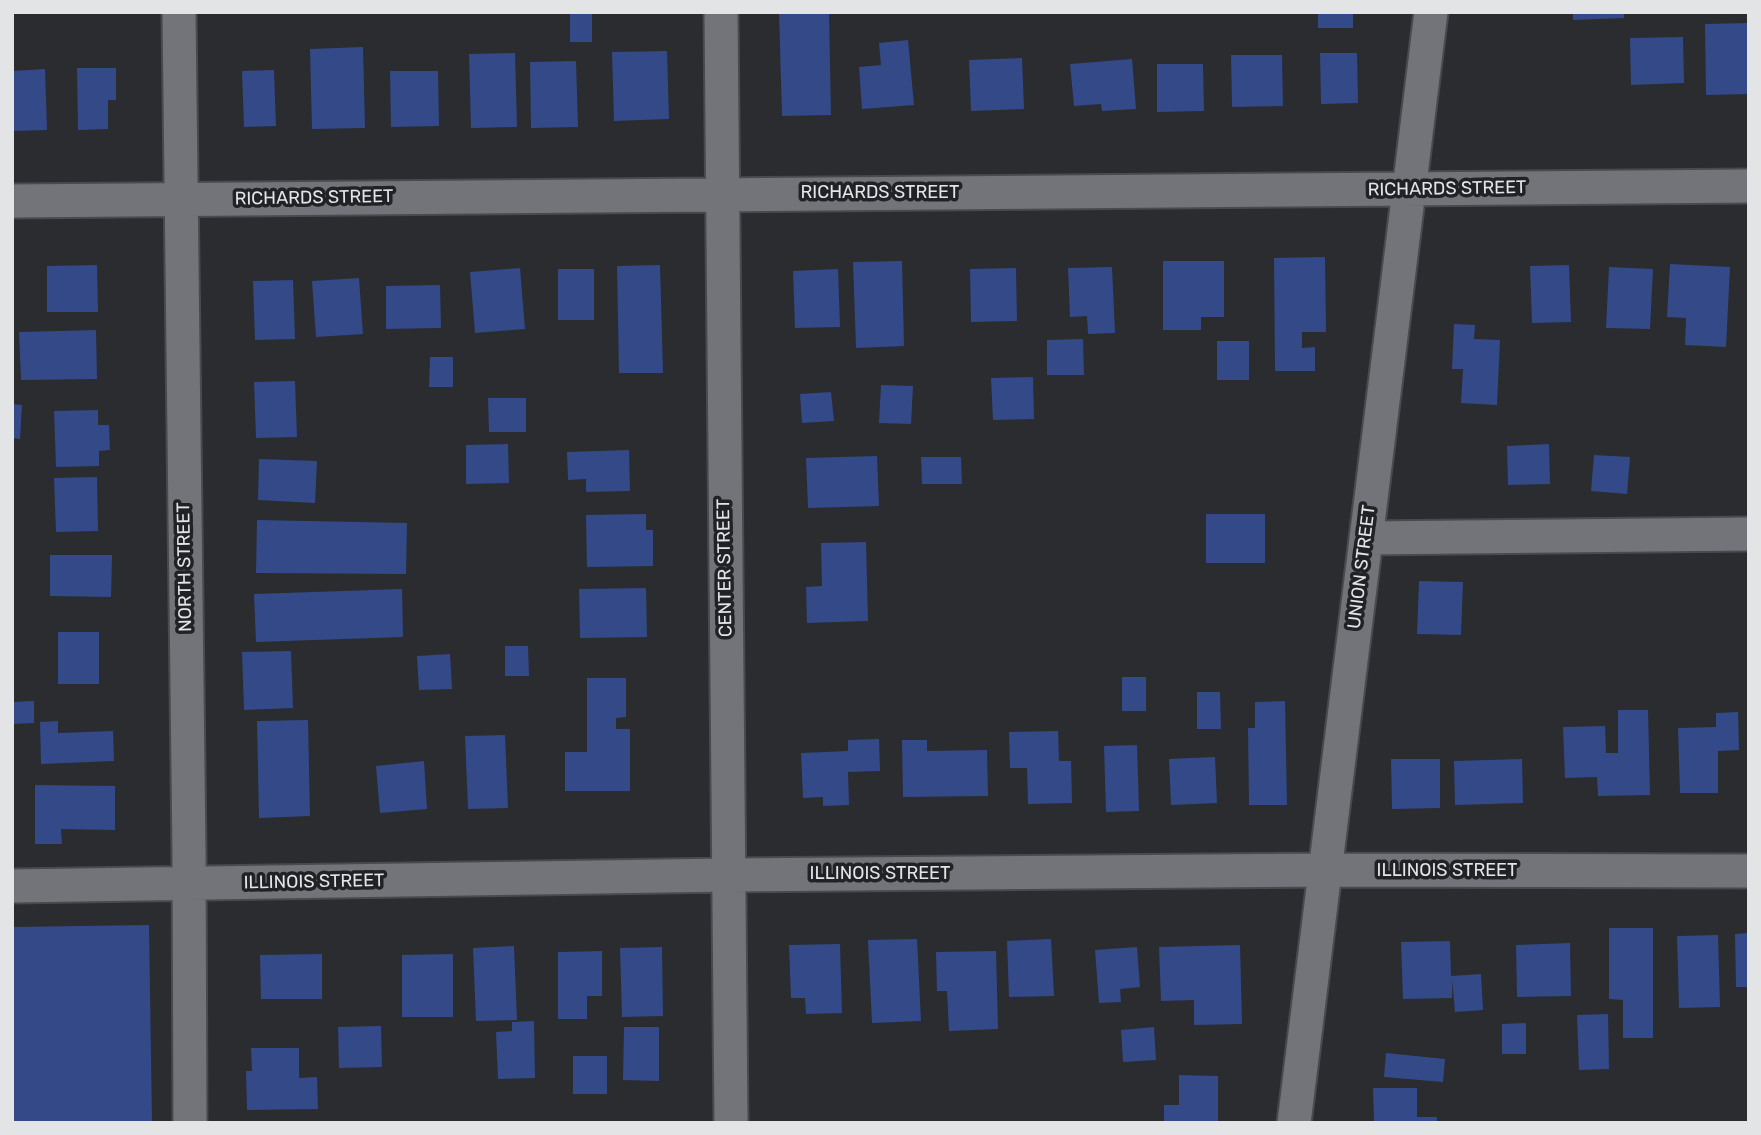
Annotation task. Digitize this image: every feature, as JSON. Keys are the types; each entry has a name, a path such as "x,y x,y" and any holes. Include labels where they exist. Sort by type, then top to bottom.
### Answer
{"street":[{"name":"NORTH STREET","path":"179,12 190,1123"},
{"name":"CENTER STREET","path":"721,12 731,1123"},
{"name":"UNION STREET","path":"1294,1123 1431,12"},
{"name":"RICHARDS STREET","path":"12,201 1749,186"},
{"path":"1366,538 1749,534"},
{"name":"ILLINOIS STREET","path":"12,886 728,875 1324,870 1749,872"}],"building":[{"path":"570,12 592,12 592,42 570,42"},
{"path":"779,12 829,12 831,115 782,116"},
{"path":"1318,12 1353,12 1353,28 1318,28"},
{"path":"1573,12 1624,12 1624,18 1573,20"},
{"path":"1748,23 1749,94 1706,95 1705,24"},
{"path":"1683,37 1684,83 1631,85 1630,38"},
{"path":"908,40 914,105 862,109 859,67 881,65 879,43"},
{"path":"363,47 365,128 312,129 310,49"},
{"path":"667,51 669,119 614,121 612,52"},
{"path":"515,53 517,127 471,128 469,54"},
{"path":"1320,53 1357,53 1358,103 1321,104"},
{"path":"1231,55 1282,55 1283,106 1232,107"},
{"path":"1022,58 1024,109 971,111 969,60"},
{"path":"1132,59 1136,109 1102,111 1101,104 1074,106 1070,64"},
{"path":"576,61 578,127 531,128 530,62"},
{"path":"1157,64 1203,64 1204,111 1157,112"},
{"path":"77,68 116,68 116,100 108,100 108,129 78,130"},
{"path":"45,69 47,130 12,131 12,71"},
{"path":"274,70 276,126 244,127 242,71"},
{"path":"390,71 438,71 439,126 391,127"},
{"path":"1325,257 1326,332 1302,332 1302,348 1315,347 1315,371 1275,371 1274,258"},
{"path":"902,261 904,346 856,348 853,262"},
{"path":"1163,261 1224,261 1224,317 1201,317 1201,330 1163,330"},
{"path":"1670,264 1730,267 1726,347 1685,345 1686,318 1667,317"},
{"path":"97,265 98,312 47,312 47,266"},
{"path":"660,265 663,373 619,373 617,266"},
{"path":"1569,265 1571,322 1532,323 1530,266"},
{"path":"1112,267 1115,333 1088,334 1087,316 1070,317 1068,268"},
{"path":"1609,267 1653,269 1650,329 1606,328"},
{"path":"520,268 525,329 475,333 470,272"},
{"path":"1016,268 1017,321 971,322 970,269"},
{"path":"558,269 594,269 594,320 558,320"},
{"path":"838,269 840,327 795,328 793,271"},
{"path":"359,278 363,334 316,337 312,281"},
{"path":"293,280 295,339 255,340 253,281"},
{"path":"440,285 441,328 386,329 386,286"},
{"path":"1454,324 1475,325 1474,339 1500,340 1497,405 1461,403 1463,369 1452,369"},
{"path":"96,330 97,379 21,380 19,332"},
{"path":"1083,339 1084,375 1047,375 1047,340"},
{"path":"1217,341 1249,341 1249,380 1217,380"},
{"path":"430,357 453,357 453,387 429,387"},
{"path":"1033,377 1034,419 993,420 991,378"},
{"path":"295,381 297,437 256,438 254,382"},
{"path":"881,385 913,386 911,424 879,423"},
{"path":"831,392 834,421 802,423 800,394"},
{"path":"488,398 526,398 526,432 489,432"},
{"path":"12,404 22,405 20,439 12,438"},
{"path":"98,410 98,425 109,425 110,450 99,451 99,466 56,467 54,411"},
{"path":"508,444 509,483 466,484 466,445"},
{"path":"1549,444 1550,484 1508,485 1507,446"},
{"path":"629,450 630,491 586,492 586,479 568,480 567,452"},
{"path":"1594,455 1630,457 1627,494 1591,491"},
{"path":"877,456 879,506 808,508 806,458"},
{"path":"921,457 961,457 962,484 922,484"},
{"path":"259,459 317,461 315,503 258,500"},
{"path":"97,477 98,531 56,532 54,478"},
{"path":"646,514 646,530 653,530 653,566 587,567 586,515"},
{"path":"1206,514 1265,514 1265,563 1206,563"},
{"path":"257,520 407,523 406,574 256,573"},
{"path":"866,542 868,621 807,623 806,587 822,586 821,543"},
{"path":"50,555 112,555 111,597 50,596"},
{"path":"1419,581 1463,582 1461,635 1417,634"},
{"path":"646,588 647,637 580,638 579,589"},
{"path":"402,589 403,637 256,642 254,594"},
{"path":"58,632 99,632 99,684 58,684"},
{"path":"505,646 528,646 529,676 505,676"},
{"path":"291,651 293,708 244,710 242,652"},
{"path":"450,654 452,689 419,690 417,656"},
{"path":"1122,677 1146,677 1146,711 1122,711"},
{"path":"587,678 626,678 626,717 616,718 616,729 630,729 630,791 565,791 565,752 587,752"},
{"path":"1197,692 1220,692 1221,729 1197,729"},
{"path":"34,701 34,723 12,724 12,702"},
{"path":"1285,701 1287,805 1249,805 1248,728 1255,728 1255,702"},
{"path":"1618,710 1648,710 1650,795 1598,796 1597,777 1565,778 1563,727 1605,726 1606,753 1618,753"},
{"path":"1738,712 1739,750 1718,751 1718,793 1680,793 1678,728 1716,727 1716,713"},
{"path":"308,720 310,816 259,818 257,721"},
{"path":"58,721 58,733 113,731 114,761 41,764 40,722"},
{"path":"1058,731 1059,761 1071,761 1072,803 1028,804 1027,768 1010,768 1009,732"},
{"path":"505,735 508,808 468,809 465,736"},
{"path":"879,739 880,771 848,772 849,805 823,806 823,797 803,798 801,753 848,751 848,740"},
{"path":"902,740 927,740 927,751 987,750 988,796 903,797"},
{"path":"1137,745 1139,811 1106,812 1104,746"},
{"path":"1215,757 1217,803 1171,805 1169,759"},
{"path":"1391,759 1440,759 1440,808 1392,809"},
{"path":"1522,759 1523,803 1455,805 1454,761"},
{"path":"424,761 427,809 380,813 376,766"},
{"path":"35,785 115,786 115,830 61,829 62,844 35,844"},
{"path":"149,925 152,1123 12,1123 12,927"},
{"path":"1609,928 1653,928 1653,1038 1623,1038 1623,1000 1609,999"},
{"path":"1749,933 1749,987 1736,987 1735,934"},
{"path":"1718,935 1720,1007 1679,1008 1677,936"},
{"path":"917,939 921,1021 872,1023 868,940"},
{"path":"1051,939 1054,996 1009,997 1007,941"},
{"path":"1450,941 1451,976 1481,974 1483,1010 1455,1012 1452,979 1452,998 1403,999 1401,942"},
{"path":"1570,943 1571,996 1517,997 1516,945"},
{"path":"840,944 842,1013 806,1014 805,998 791,998 789,945"},
{"path":"1240,945 1242,1024 1194,1025 1194,1000 1161,1001 1159,947"},
{"path":"514,946 517,1020 476,1021 473,948"},
{"path":"662,947 663,1016 622,1017 620,948"},
{"path":"1137,947 1140,987 1120,989 1121,1002 1099,1003 1095,950"},
{"path":"602,951 602,996 587,996 587,1019 558,1019 558,952"},
{"path":"996,951 998,1029 949,1031 947,991 937,991 936,952"},
{"path":"322,954 322,999 261,999 260,955"},
{"path":"453,954 453,1017 402,1017 402,955"},
{"path":"1608,1014 1609,1069 1579,1070 1577,1015"},
{"path":"534,1021 535,1078 498,1079 496,1032 512,1031 512,1022"},
{"path":"1526,1023 1526,1054 1502,1054 1502,1024"},
{"path":"381,1026 382,1067 339,1068 338,1027"},
{"path":"624,1027 659,1027 659,1081 623,1080"},
{"path":"1154,1027 1156,1060 1123,1062 1121,1030"},
{"path":"251,1048 299,1048 299,1078 317,1077 318,1109 247,1110 246,1071 252,1071"},
{"path":"1386,1053 1445,1059 1443,1082 1384,1077"},
{"path":"573,1056 607,1056 607,1094 573,1094"},
{"path":"1179,1075 1218,1076 1218,1123 1164,1123 1164,1105 1179,1105"},
{"path":"1373,1088 1417,1088 1417,1117 1437,1117 1437,1123 1374,1123"}]}
